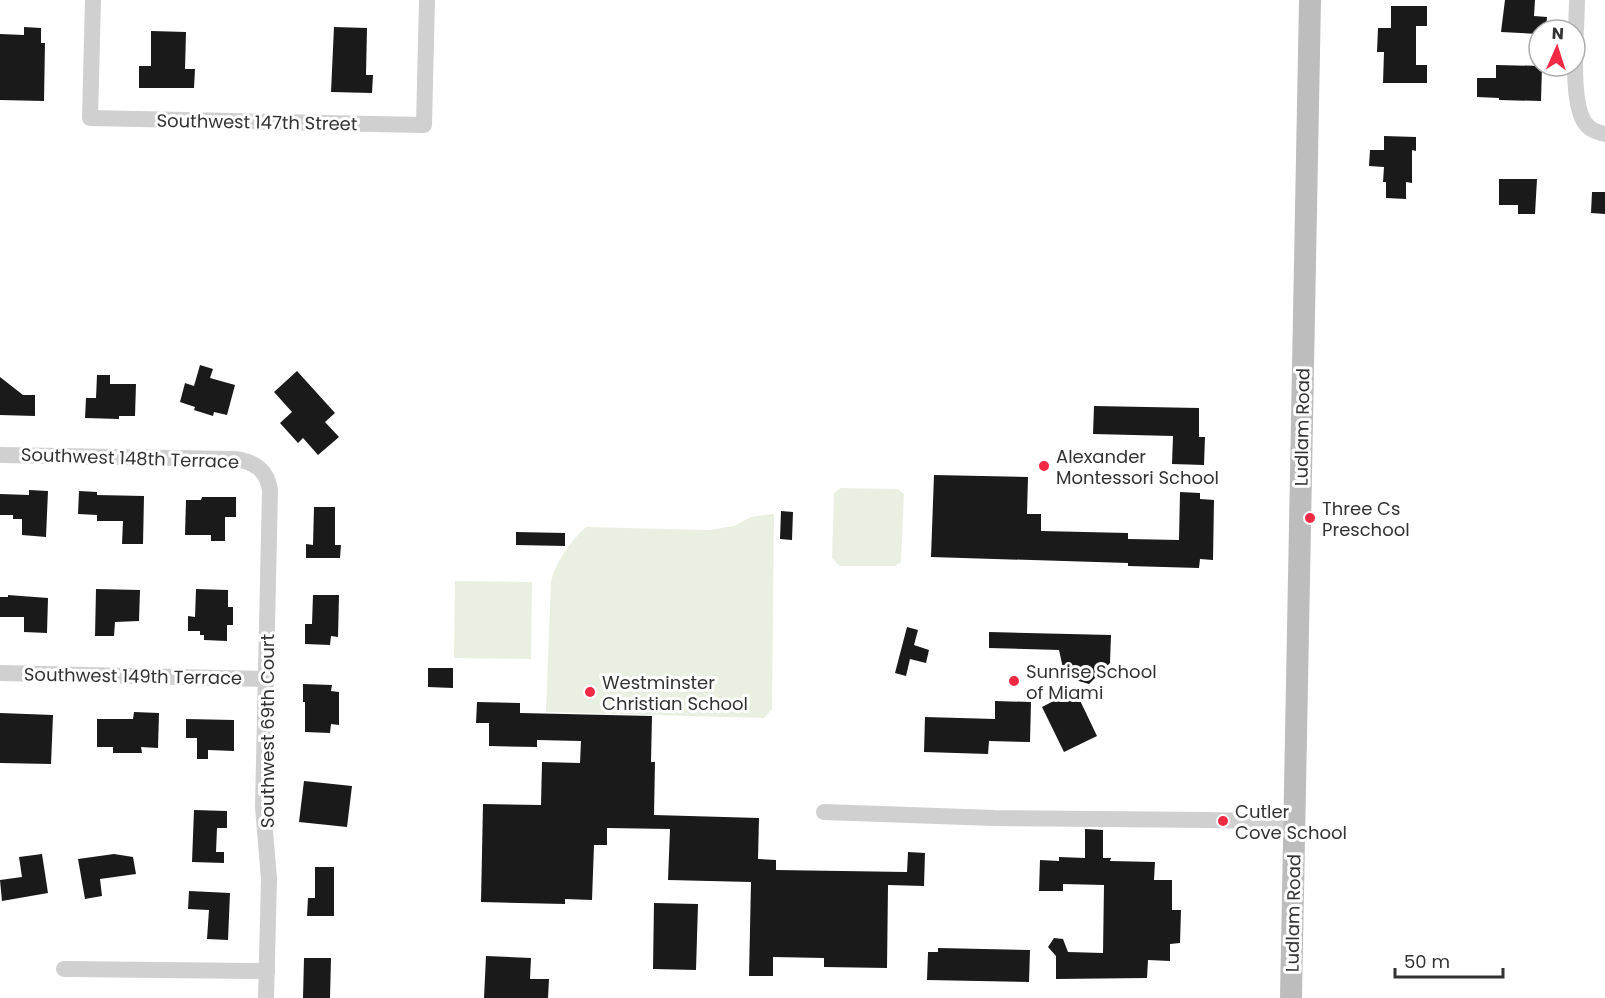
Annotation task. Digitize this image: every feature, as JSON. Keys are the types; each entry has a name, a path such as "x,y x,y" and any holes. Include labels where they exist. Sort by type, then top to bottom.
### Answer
{"street":[{"name":"Southwest 147th Street","path":"93,0 90,118 424,125 427,0"},
{"name":"Ludlam Road","path":"1291,998 1310,0"},
{"path":"1577,0 1576,98 1581,116 1598,132"},
{"name":"Southwest 148th Terrace","path":"0,455 234,459 247,461 259,467"},
{"name":"Southwest 69th Court","path":"259,467 267,477 270,490 263,807 269,879 266,998"},
{"name":"Southwest 149th Terrace","path":"0,673 266,679"},
{"path":"824,812 994,818 1295,822"},
{"path":"64,969 267,971"}],"green space":[{"path":"840,488 898,489 904,494 901,562 895,566 840,566 832,558 834,493"},
{"path":"774,514 772,709 764,718 546,712 551,581 565,552 586,527 710,530 734,526 751,517"},
{"path":"455,581 532,582 531,659 454,658"}],"building":[{"path":"1505,0 1535,0 1534,16 1547,17 1527,18 1527,33 1501,32"},
{"path":"1391,6 1427,6 1427,26 1416,26 1416,65 1427,65 1427,83 1383,83 1384,52 1377,52 1378,28 1391,28"},
{"path":"24,27 41,28 41,43 45,43 44,101 0,100 0,34 24,35"},
{"path":"334,27 367,28 366,75 373,75 372,93 331,92"},
{"path":"151,31 186,32 185,69 195,69 194,88 139,88 139,66 151,66"},
{"path":"1496,65 1527,66 1527,78 1542,78 1541,101 1477,97 1477,78 1496,78"},
{"path":"1384,136 1416,137 1416,151 1412,150 1412,183 1406,182 1406,199 1386,198 1386,182 1383,182 1384,167 1369,166 1370,150 1384,150"},
{"path":"1499,179 1537,179 1535,214 1518,214 1518,205 1499,205"},
{"path":"1592,192 1605,192 1605,214 1591,213"},
{"path":"200,365 213,369 210,378 235,385 227,415 214,412 213,416 194,410 195,407 180,402 185,383 194,386"},
{"path":"297,371 335,413 325,422 339,437 318,455 303,438 298,443 280,423 292,412 274,392"},
{"path":"97,375 110,375 110,384 136,384 135,416 119,416 119,419 85,418 86,398 96,398"},
{"path":"0,377 23,395 35,395 35,416 0,415"},
{"path":"1094,406 1199,408 1199,437 1205,437 1204,465 1172,464 1173,436 1093,434"},
{"path":"934,475 1028,477 1027,514 1041,514 1041,531 1128,533 1128,539 1179,540 1180,492 1200,493 1200,499 1214,500 1213,560 1200,559 1199,568 1128,566 1128,563 931,557"},
{"path":"29,490 48,491 46,537 22,535 22,519 13,519 13,515 0,515 0,494 29,495"},
{"path":"79,491 97,492 97,495 144,496 143,544 122,544 123,521 97,521 97,515 78,514"},
{"path":"202,497 236,497 236,517 225,517 225,541 211,541 211,535 185,535 186,500 201,500"},
{"path":"314,507 335,507 335,545 341,545 340,558 306,558 306,544 313,545"},
{"path":"781,511 793,512 792,540 780,539"},
{"path":"516,532 565,533 565,546 516,545"},
{"path":"96,589 140,590 139,621 115,622 114,636 95,636"},
{"path":"196,589 228,590 228,607 233,607 233,625 227,625 227,641 204,640 204,635 200,635 200,631 188,631 188,616 195,617"},
{"path":"8,595 48,598 47,633 24,632 24,617 0,617 0,597 8,597"},
{"path":"313,595 339,595 338,637 331,636 330,645 305,644 305,624 312,624"},
{"path":"907,627 918,630 914,645 929,650 926,663 910,659 906,676 895,673"},
{"path":"989,632 1111,635 1110,663 1089,684 1065,677 1059,650 989,648"},
{"path":"428,668 453,668 453,688 428,687"},
{"path":"303,684 332,685 331,691 339,692 339,725 331,724 330,733 305,732"},
{"path":"1075,690 1097,736 1064,752 1042,707"},
{"path":"995,701 1031,702 1030,742 989,741 988,754 924,752 925,717 995,719"},
{"path":"477,702 520,703 520,713 652,716 651,762 655,762 654,815 759,818 758,859 776,860 776,870 907,872 908,852 925,853 924,886 888,885 887,968 824,967 824,958 773,957 773,976 749,976 751,882 668,880 670,829 607,828 607,845 594,845 592,900 565,899 565,904 481,902 483,804 541,805 542,762 580,763 581,741 537,740 537,747 489,746 489,723 476,723"},
{"path":"134,712 159,713 158,748 141,747 142,753 113,753 113,747 97,747 97,719 133,719"},
{"path":"0,713 53,715 51,764 0,763"},
{"path":"186,719 234,720 234,751 208,750 208,759 197,759 197,738 186,738"},
{"path":"304,781 352,786 347,827 299,822"},
{"path":"194,810 227,811 227,828 217,828 216,852 224,852 224,863 192,862"},
{"path":"1085,829 1103,830 1103,858 1111,858 1110,861 1155,862 1154,880 1172,880 1172,910 1181,910 1180,943 1170,944 1170,961 1148,960 1147,978 1056,979 1056,956 1048,947 1054,938 1063,939 1068,952 1103,953 1104,885 1063,884 1063,891 1039,891 1040,860 1059,861 1059,857 1085,858"},
{"path":"42,854 48,893 2,901 0,880 22,877 19,857"},
{"path":"114,854 133,857 136,874 100,879 102,896 85,899 78,859"},
{"path":"315,867 334,867 334,916 307,916 308,898 315,898"},
{"path":"189,891 230,893 228,940 207,939 209,910 188,909"},
{"path":"654,903 698,904 696,970 653,969"},
{"path":"938,948 1030,950 1029,982 927,980 928,952 938,952"},
{"path":"486,956 531,958 530,979 549,979 548,998 484,998"},
{"path":"304,958 331,958 330,998 303,998"}],"place":[{"name":"Alexander Montessori School","path":"1044,466"},
{"name":"Three Cs Preschool","path":"1310,518"},
{"name":"Sunrise School of Miami","path":"1014,681"},
{"name":"Westminster Christian School","path":"590,692"},
{"name":"Cutler Cove School","path":"1223,821"}]}
